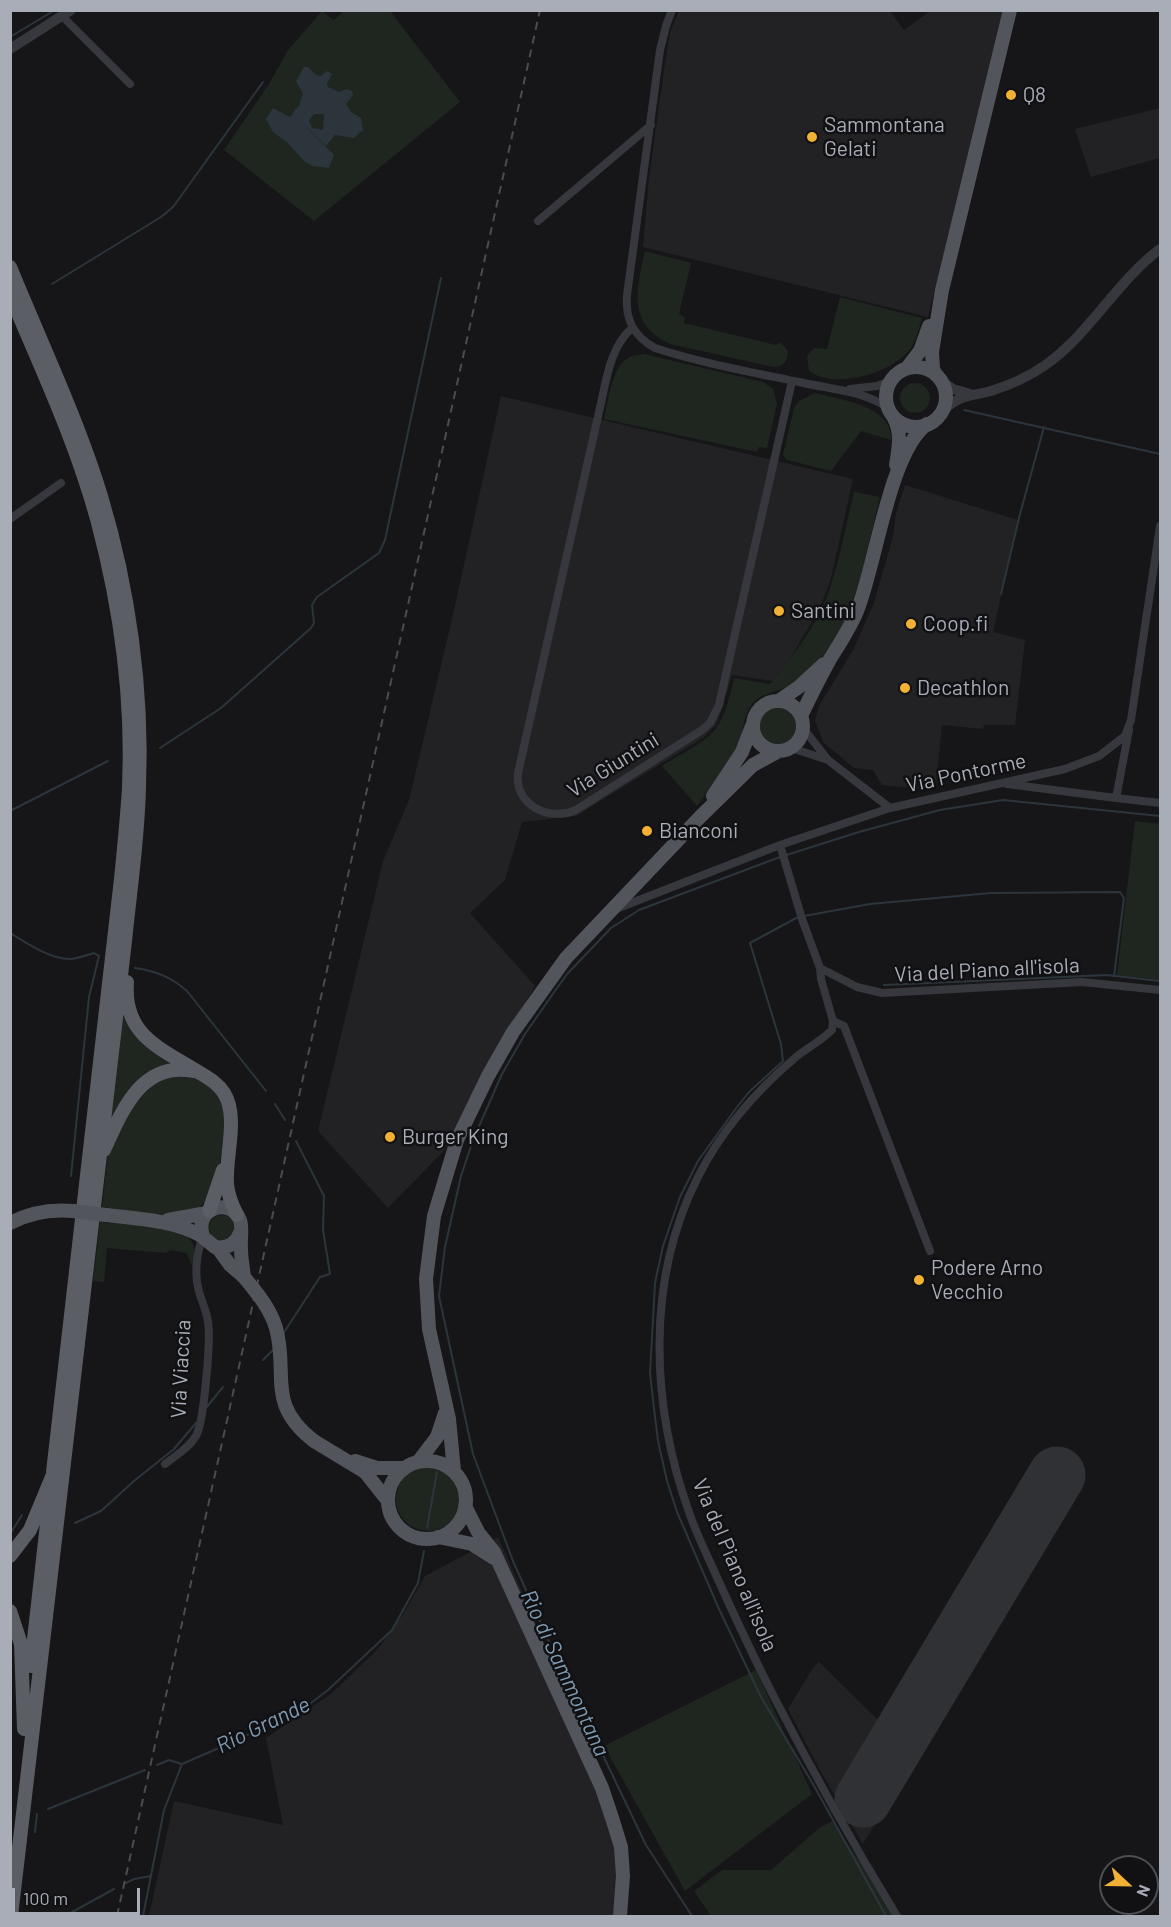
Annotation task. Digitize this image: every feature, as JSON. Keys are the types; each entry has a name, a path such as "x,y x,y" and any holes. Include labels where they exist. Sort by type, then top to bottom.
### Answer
{"highway":[{"path":"10,267 93,472 113,540 132,644 137,701 140,787 125,941 11,1917"},
{"path":"10,294 66,432 96,518 113,589 120,634 126,683 129,750 129,787 121,879 10,1844"},
{"path":"125,941 127,999 134,1023 151,1043 216,1083 227,1098 230,1113 227,1185 237,1215"},
{"path":"99,1160 121,1114 146,1082 162,1072 173,1069 198,1072"},
{"path":"208,1212 219,1187 228,1150"},
{"path":"10,1556 30,1530 52,1477"},
{"path":"10,1611 21,1644 24,1729"}],"main road":[{"path":"893,481 918,432 941,412 945,397 932,363 942,290 1010,11"},
{"path":"908,368 920,351 942,290"},
{"path":"454,1472 446,1405 429,1329 426,1279 430,1235 457,1140 488,1076 526,1011 566,958 699,818 753,765 784,750 801,738 802,722 830,659 842,641 858,608 893,481 900,436 886,398 890,381 908,368 923,368 939,378"},
{"path":"890,411 908,426 918,427 927,424"},
{"path":"699,818 742,752 754,718 764,705 780,700 799,687 830,659"},
{"path":"780,700 795,706 802,722"},
{"path":"752,726 758,742 764,747 784,750"},
{"path":"159,1221 182,1219 224,1208 237,1215 240,1222 244,1277"},
{"path":"10,1223 48,1210 74,1211 159,1221 186,1228 203,1236"},
{"path":"208,1212 201,1223 203,1236 244,1277 267,1307 276,1328 280,1384 285,1404 300,1428 314,1441 342,1456 364,1472 388,1501 393,1518 401,1529 418,1538 438,1537 472,1544 499,1562"},
{"path":"216,1247 232,1244 240,1233"},
{"path":"418,1462 437,1437 446,1405"},
{"path":"342,1456 377,1468 404,1468 418,1462 436,1462 454,1472 463,1484 465,1506 475,1527 492,1548 499,1562 602,1788 614,1821 621,1847 623,1876 620,1917"},
{"path":"388,1501 393,1481 404,1468"},
{"path":"438,1537 458,1524 465,1506"}],"street":[{"path":"672,10 660,51 627,295 627,311 632,328 645,343 655,348 792,381 844,390 870,397 890,411"},
{"path":"10,49 67,13 130,84"},
{"path":"538,221 651,125"},
{"path":"941,412 954,401 970,394 1015,383 1058,356 1129,277 1161,249"},
{"name":"Via Giuntini","path":"632,328 617,345 604,392 518,773 517,783 522,796 530,805 541,811 563,814 576,810 702,730 713,718 721,693 792,381"},
{"path":"939,378 952,389 970,394"},
{"path":"844,390 877,387 890,381"},
{"path":"10,519 61,483"},
{"name":"Via Pontorme","path":"610,912 782,852 890,808 1065,769 1099,756 1125,736 1131,720 1161,526"},
{"path":"1116,798 1131,720"},
{"path":"802,722 828,760 890,808"},
{"path":"784,750 828,760"},
{"path":"1000,783 1161,803"},
{"path":"782,852 802,920 820,968 833,1021 844,1026 930,1251"},
{"name":"Via del Piano all'isola","path":"820,968 857,987 882,993 1082,982 1161,990"},
{"name":"Via del Piano all'isola","path":"833,1021 832,1030 827,1035 797,1056 747,1105 727,1130 698,1178 682,1211 669,1254 660,1322 660,1375 669,1434 690,1515 749,1649 790,1728 897,1917"},
{"name":"Via Viaccia","path":"165,1464 190,1444 201,1422 209,1333 207,1316 197,1285 197,1263 203,1236"},
{"path":"197,1263 201,1257 216,1247"}],"shaded area":[{"path":"322,11 334,20 344,11 390,11 460,102 314,221 224,150 267,87 289,49"},
{"name":"Sammontana Gelati","path":"679,11 890,11 904,30 930,11 1004,11 928,317 643,247 649,178 664,70 670,32"},
{"path":"304,67 308,67 316,75 321,76 327,71 332,74 327,83 328,87 339,92 347,89 352,91 353,95 346,104 351,112 361,118 363,130 354,138 335,135 326,146 298,119 334,155 329,168 313,166 304,161 288,143 273,132 266,119 273,108 290,117 292,115 299,106 303,94 296,81","holes":["314,114 324,114 323,130 312,128 309,120"]},
{"path":"1160,108 1160,158 1091,177 1075,129"},
{"path":"645,251 691,263 679,314 685,317 684,323 776,345 780,342 788,351 785,362 774,367 670,344 656,336 646,326 638,304 639,279"},
{"path":"840,297 922,318 911,348 891,365 863,376 833,379 809,371 807,356 814,348 827,349"},
{"path":"644,354 763,382 773,389 777,404 767,448 759,447 757,452 604,419 612,384 619,367 630,357"},
{"path":"915,383 921,384 929,392 929,404 921,412 915,413 909,412 901,404 900,398 901,392 909,384"},
{"path":"815,393 863,406 874,412 884,419 890,428 891,440 861,431 831,471 787,460 783,455 794,408 799,401"},
{"path":"501,396 853,479 831,579 819,610 789,660 772,681 732,675 717,724 703,738 576,816 522,822 505,880 470,913 535,986 443,1152 388,1208 318,1131 383,861 409,800"},
{"path":"905,485 1018,520 993,632 1025,640 1015,725 984,725 983,729 942,725 936,786 921,789 882,785 873,770 854,768 823,742 815,720 819,706 853,650 874,603"},
{"path":"854,492 880,497 857,588 839,631 827,651 802,677 785,688 760,697 753,703 747,713 737,750 697,806 662,766 712,733 725,712 734,678 770,684 804,640 829,591"},
{"path":"778,708 791,713 796,726 791,739 778,744 765,739 760,726 765,713"},
{"path":"1135,821 1160,824 1160,980 1117,975"},
{"path":"122,1006 175,1062 113,1121 109,1120"},
{"path":"185,1074 197,1078 215,1090 221,1099 225,1113 224,1143 216,1177 204,1203 196,1210 163,1215 105,1207 103,1223 154,1225 180,1232 189,1238 194,1247 192,1265 186,1253 170,1250 166,1253 107,1248 104,1282 93,1281 108,1155 129,1107 161,1075"},
{"path":"222,1215 231,1219 235,1228 231,1237 222,1241 213,1237 209,1228 213,1219"},
{"path":"1056,1448 1075,1486 863,1844 788,1709 814,1666 819,1662 882,1724 1041,1459 1047,1450"},
{"path":"428,1467 440,1469 451,1476 458,1487 460,1499 458,1511 451,1522 440,1529 428,1531 416,1529 405,1522 398,1511 396,1499 398,1487 405,1476 416,1469"},
{"path":"498,1537 613,1798 627,1848 626,1916 149,1916 174,1801 283,1825 266,1738 331,1694 377,1650 402,1616 425,1576"},
{"path":"756,1670 812,1794 685,1891 604,1746"},
{"path":"832,1821 897,1916 711,1916 694,1891 722,1870 771,1870 819,1828"}],"waterway":[{"path":"10,37 55,10"},
{"path":"52,284 161,217 173,207 263,82"},
{"path":"160,748 221,708 311,628 314,623 312,605 317,597 379,553 385,540 441,278"},
{"path":"964,410 1160,454"},
{"path":"1001,594 1044,427"},
{"path":"10,811 108,761"},
{"name":"Rio di Sammontana","path":"692,1916 646,1845 553,1651 513,1561 473,1454 439,1296 445,1247 461,1176 473,1140 502,1074 525,1034 557,988 568,973 611,928 639,910 780,857 940,810 1003,800 1160,816"},
{"path":"804,916 870,904 991,893 1120,892 1124,898 1114,976"},
{"path":"798,917 750,943 781,1044 783,1061 749,1092 734,1111 698,1161 680,1197 663,1246 655,1283 650,1373 658,1441 667,1481 677,1512 719,1609 761,1697 813,1784 886,1916"},
{"path":"10,933 55,957 71,959 94,953 99,956 89,997 71,1176"},
{"path":"135,968 163,975 187,991 266,1091"},
{"path":"884,985 1107,975 1160,981"},
{"path":"275,1104 285,1120"},
{"path":"283,1334 320,1277 330,1274 323,1230 324,1196 296,1141"},
{"path":"263,1360 274,1349"},
{"path":"206,1408 223,1387"},
{"path":"75,1523 101,1511 174,1449 196,1423"},
{"name":"Rio Grande","path":"427,1528 437,1472"},
{"path":"10,1534 22,1515"},
{"name":"Rio Grande","path":"143,1916 164,1810 182,1764 307,1706 328,1690 392,1630 418,1583 424,1551"},
{"path":"157,1765 169,1760 182,1764"},
{"path":"48,1809 145,1770"},
{"path":"35,1832 37,1814"},
{"path":"126,1883 151,1876"},
{"path":"65,1916 114,1889"}],"runway":[{"path":"863,1799 1057,1475"}],"railway":[{"path":"117,1916 540,10"}],"place":[{"name":"Q8","path":"1011,95"},
{"name":"Sammontana Gelati","path":"812,137"},
{"name":"Santini","path":"779,611"},
{"name":"Coop.fi","path":"911,624"},
{"name":"Decathlon","path":"905,688"},
{"name":"Bianconi","path":"647,831"},
{"name":"Burger King","path":"390,1137"},
{"name":"Podere Arno Vecchio","path":"919,1280"}]}
